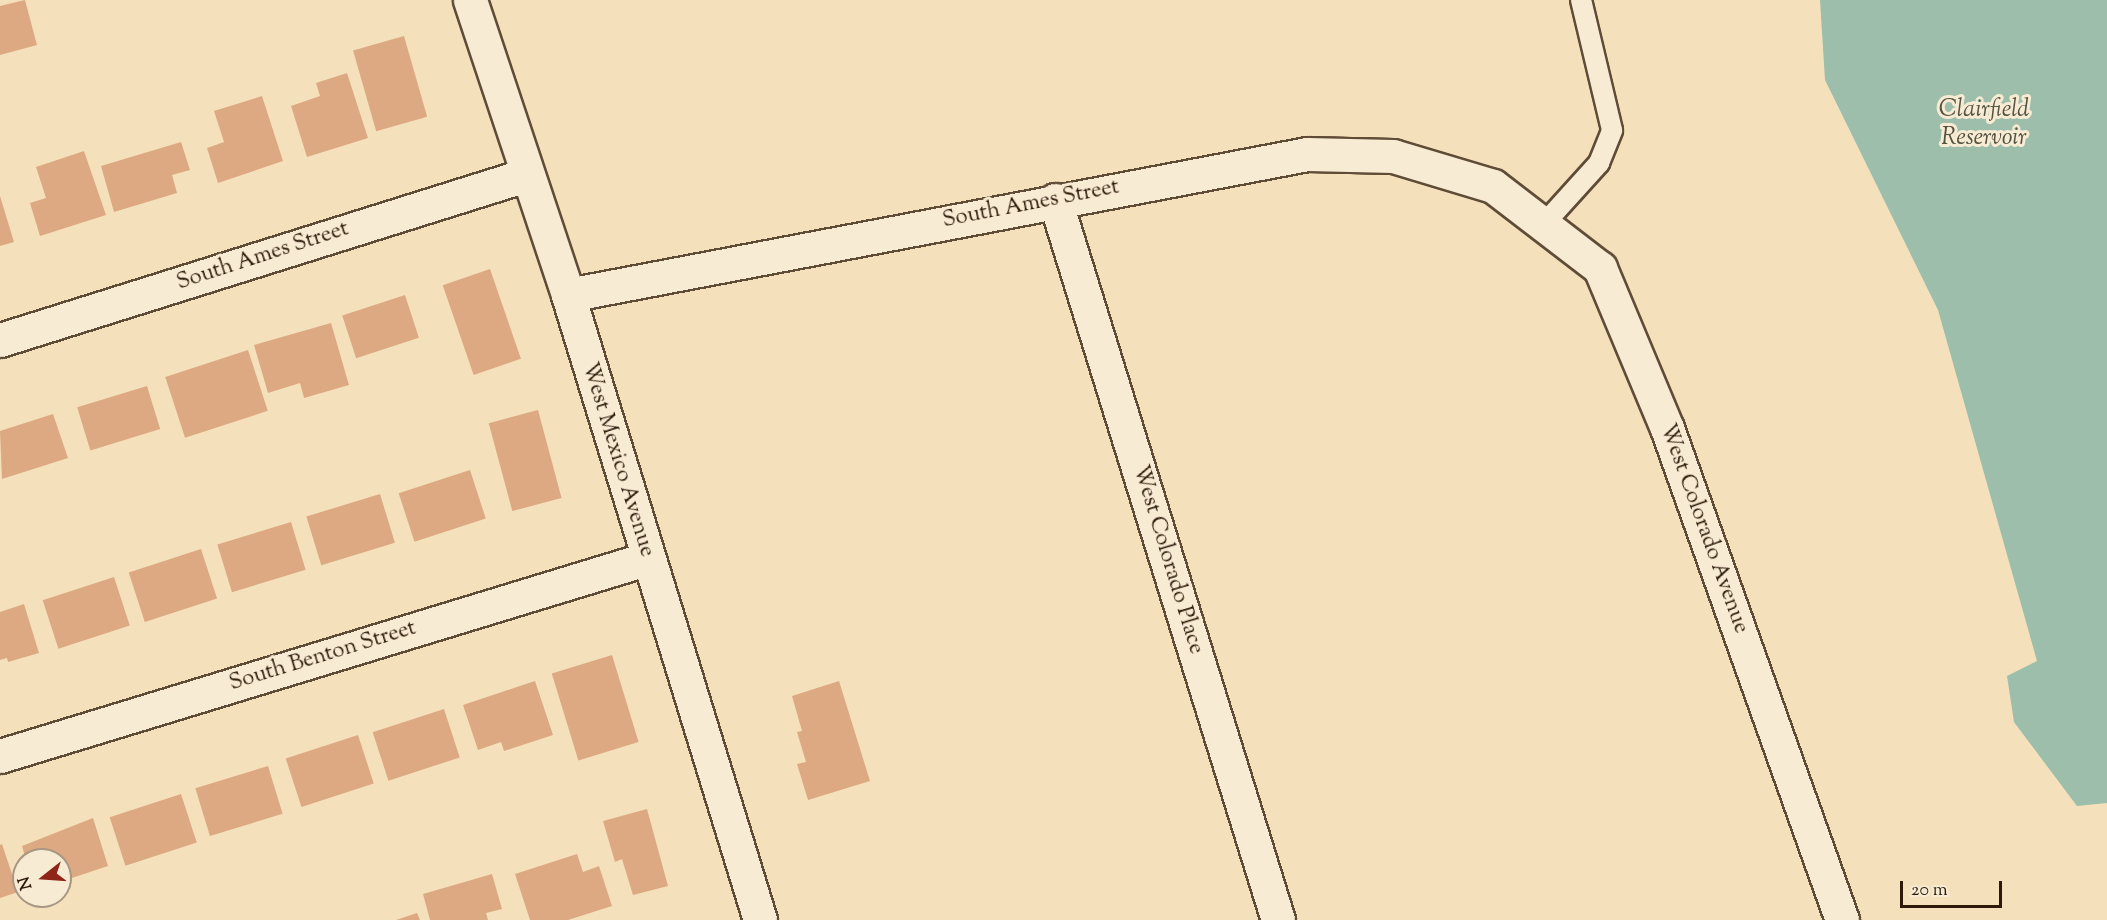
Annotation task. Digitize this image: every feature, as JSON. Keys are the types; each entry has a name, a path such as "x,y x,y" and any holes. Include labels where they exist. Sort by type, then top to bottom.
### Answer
{"street":[{"name":"West Mexico Avenue","path":"470,0 568,295 646,559 760,920"},
{"name":"South Ames Street","path":"568,295 1055,200 1307,154 1393,156 1493,186"},
{"name":"South Ames Street","path":"0,340 526,174"},
{"name":"West Colorado Avenue","path":"1493,186 1600,268 1668,428 1842,920"},
{"name":"West Colorado Place","path":"1055,200 1278,920"},
{"name":"South Benton Street","path":"0,756 646,559"}],"lane":[{"path":"1544,225 1599,163 1612,130 1581,0"}],"water":[{"name":"Clairfield Reservoir","path":"1820,0 2107,0 2107,803 2077,806 2014,722 2007,676 2037,661 1938,310 1825,80"}],"building":[{"path":"25,0 37,45 0,55 0,6"},
{"path":"404,36 427,117 376,131 353,51"},
{"path":"347,73 368,138 307,157 291,106 320,96 316,83"},
{"path":"262,96 283,161 218,183 207,148 224,142 214,111"},
{"path":"181,142 190,170 172,175 177,193 114,212 101,166"},
{"path":"84,151 106,215 40,236 30,203 46,198 36,167"},
{"path":"0,196 14,242 0,246"},
{"path":"490,269 521,359 474,375 443,285"},
{"path":"405,295 419,338 356,358 342,315"},
{"path":"331,323 349,385 304,398 300,383 268,393 254,345"},
{"path":"248,350 268,411 185,438 165,377"},
{"path":"147,386 160,429 90,450 77,407"},
{"path":"538,410 562,498 512,511 489,423"},
{"path":"53,414 68,458 2,479 0,431"},
{"path":"470,470 486,519 414,542 399,493"},
{"path":"380,494 395,543 321,565 306,517"},
{"path":"291,522 306,570 232,592 217,545"},
{"path":"201,549 217,598 145,622 129,572"},
{"path":"114,577 130,626 58,649 43,600"},
{"path":"24,604 39,653 8,662 7,658 0,660 0,612"},
{"path":"612,655 639,742 578,760 552,673"},
{"path":"535,681 553,735 504,751 501,742 478,750 463,705"},
{"path":"839,681 870,781 808,800 797,764 806,762 797,732 802,731 792,696"},
{"path":"444,709 460,758 388,781 373,732"},
{"path":"358,735 374,784 301,807 286,758"},
{"path":"268,766 283,814 210,836 195,788"},
{"path":"181,794 197,843 125,866 110,817"},
{"path":"647,809 668,886 633,895 622,859 615,862 603,821"},
{"path":"93,818 108,866 72,878 72,848 23,848 22,846"},
{"path":"2,844 12,874 12,894 0,898 0,845"},
{"path":"577,854 583,872 599,866 612,906 568,920 530,920 515,874"},
{"path":"492,874 502,909 486,913 488,920 430,920 423,894"},
{"path":"417,913 420,920 396,920"}]}
